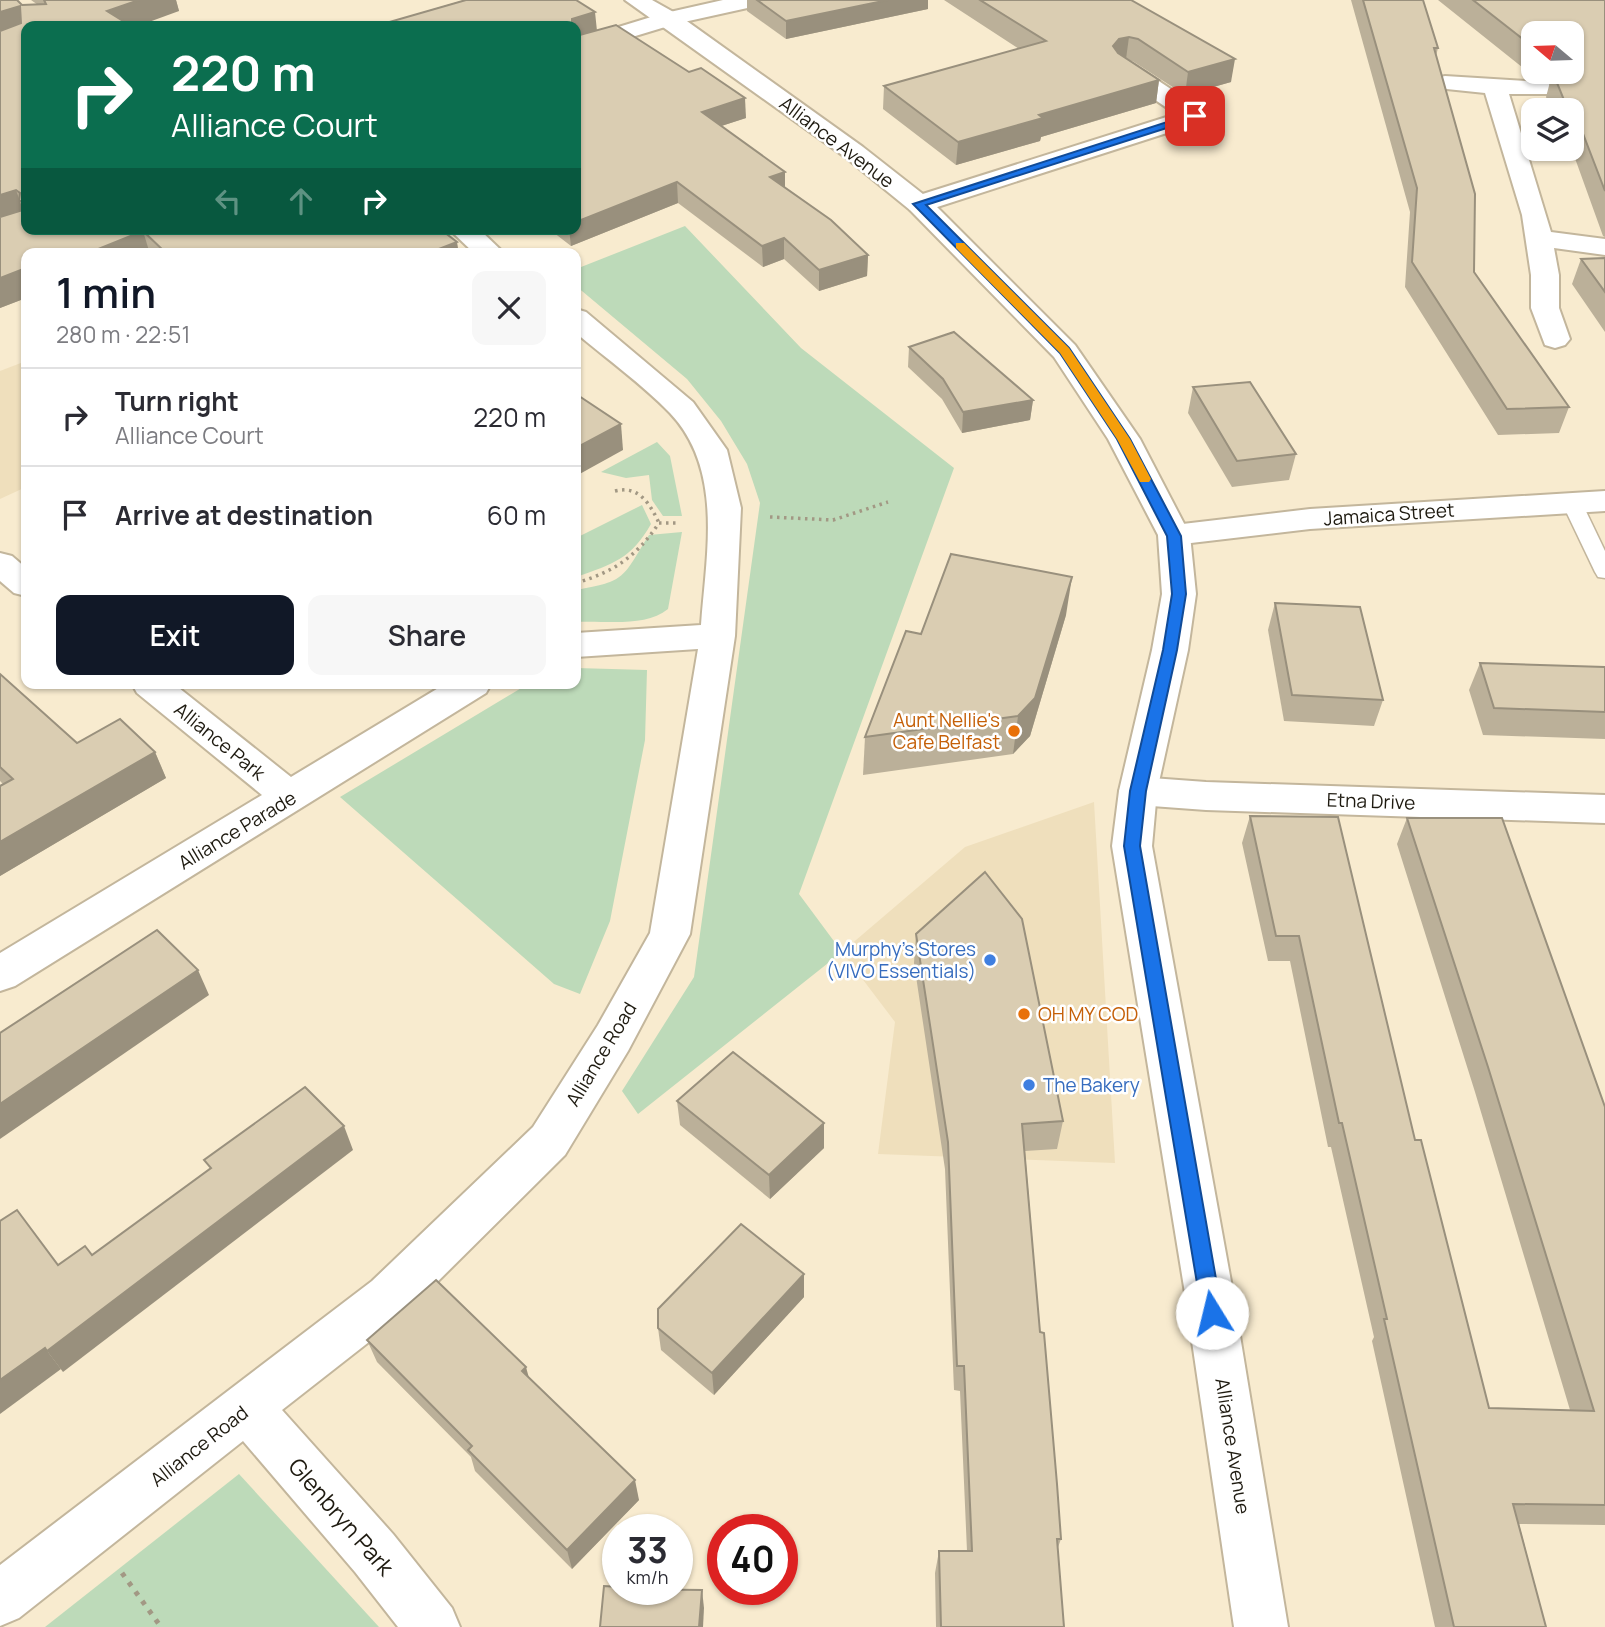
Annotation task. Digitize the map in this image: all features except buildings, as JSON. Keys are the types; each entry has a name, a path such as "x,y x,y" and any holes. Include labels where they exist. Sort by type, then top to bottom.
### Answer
{"street":[{"name":"Alliance Avenue","path":"636,0 669,19 853,152 919,204 1065,351 1124,439 1174,536 1179,594 1170,650 1138,791 1132,846 1208,1287 1261,1627"},
{"path":"581,45 669,19 753,0"},
{"path":"919,204 1195,116 1125,69"},
{"path":"1445,83 1541,89"},
{"path":"1495,87 1535,215 1545,275 1545,308 1555,339"},
{"path":"469,235 485,248"},
{"path":"1539,238 1605,247"},
{"name":"Alliance Road","path":"0,1600 389,1297 549,1141 613,1038 670,934 718,636 725,515 711,450 682,408 581,322"},
{"name":"Jamaica Street","path":"1174,536 1310,519 1605,501"},
{"path":"0,564 21,581"},
{"path":"581,645 718,636"},
{"name":"Alliance Park","path":"156,689 291,798"},
{"name":"Alliance Parade","path":"0,974 465,689"},
{"name":"Etna Drive","path":"1138,791 1206,796 1605,809"},
{"name":"Glenbryn Park","path":"247,1409 374,1553 433,1627"}],"lane":[{"path":"1572,502 1605,572"}],"path":[{"path":"581,582 610,573 630,561 659,523 651,507 633,488 624,487 615,491"},
{"path":"725,515 833,520 888,502"},
{"path":"91,1530 161,1627"}],"shaded area":[{"path":"21,363 21,489 0,499 0,371"},
{"path":"1094,802 1115,1163 878,1154 895,1022 842,952 965,847"}],"green space":[{"path":"685,226 801,348 954,468 799,894 842,952 638,1114 622,1091 694,977 760,503 747,464 721,421 687,379 581,290 581,267"},
{"path":"657,442 670,456 682,516 663,516 652,500 649,475 626,478 601,472"},
{"path":"642,505 651,524 644,536 620,559 581,575 581,536"},
{"path":"682,532 668,609 659,615 636,621 581,622 581,589 605,584 622,575 649,535"},
{"path":"581,668 647,670 645,740 610,921 580,994 554,984 340,797 520,689 581,689"},
{"path":"239,1474 379,1627 45,1627"}],"slow traffic":[{"path":"960,245 1065,351 1124,439 1145,479"}],"place":[{"name":"Aunt Nellie's Cafe Belfast","path":"1014,731"},
{"name":"Murphy's Stores (VIVO Essentials)","path":"990,960"},
{"name":"OH MY COD","path":"1024,1014"},
{"name":"The Bakery","path":"1029,1085"}],"route":[{"path":"1195,116 919,204 1065,351 1124,439 1174,536 1179,594 1170,650 1138,791 1132,846 1212,1313"}]}
